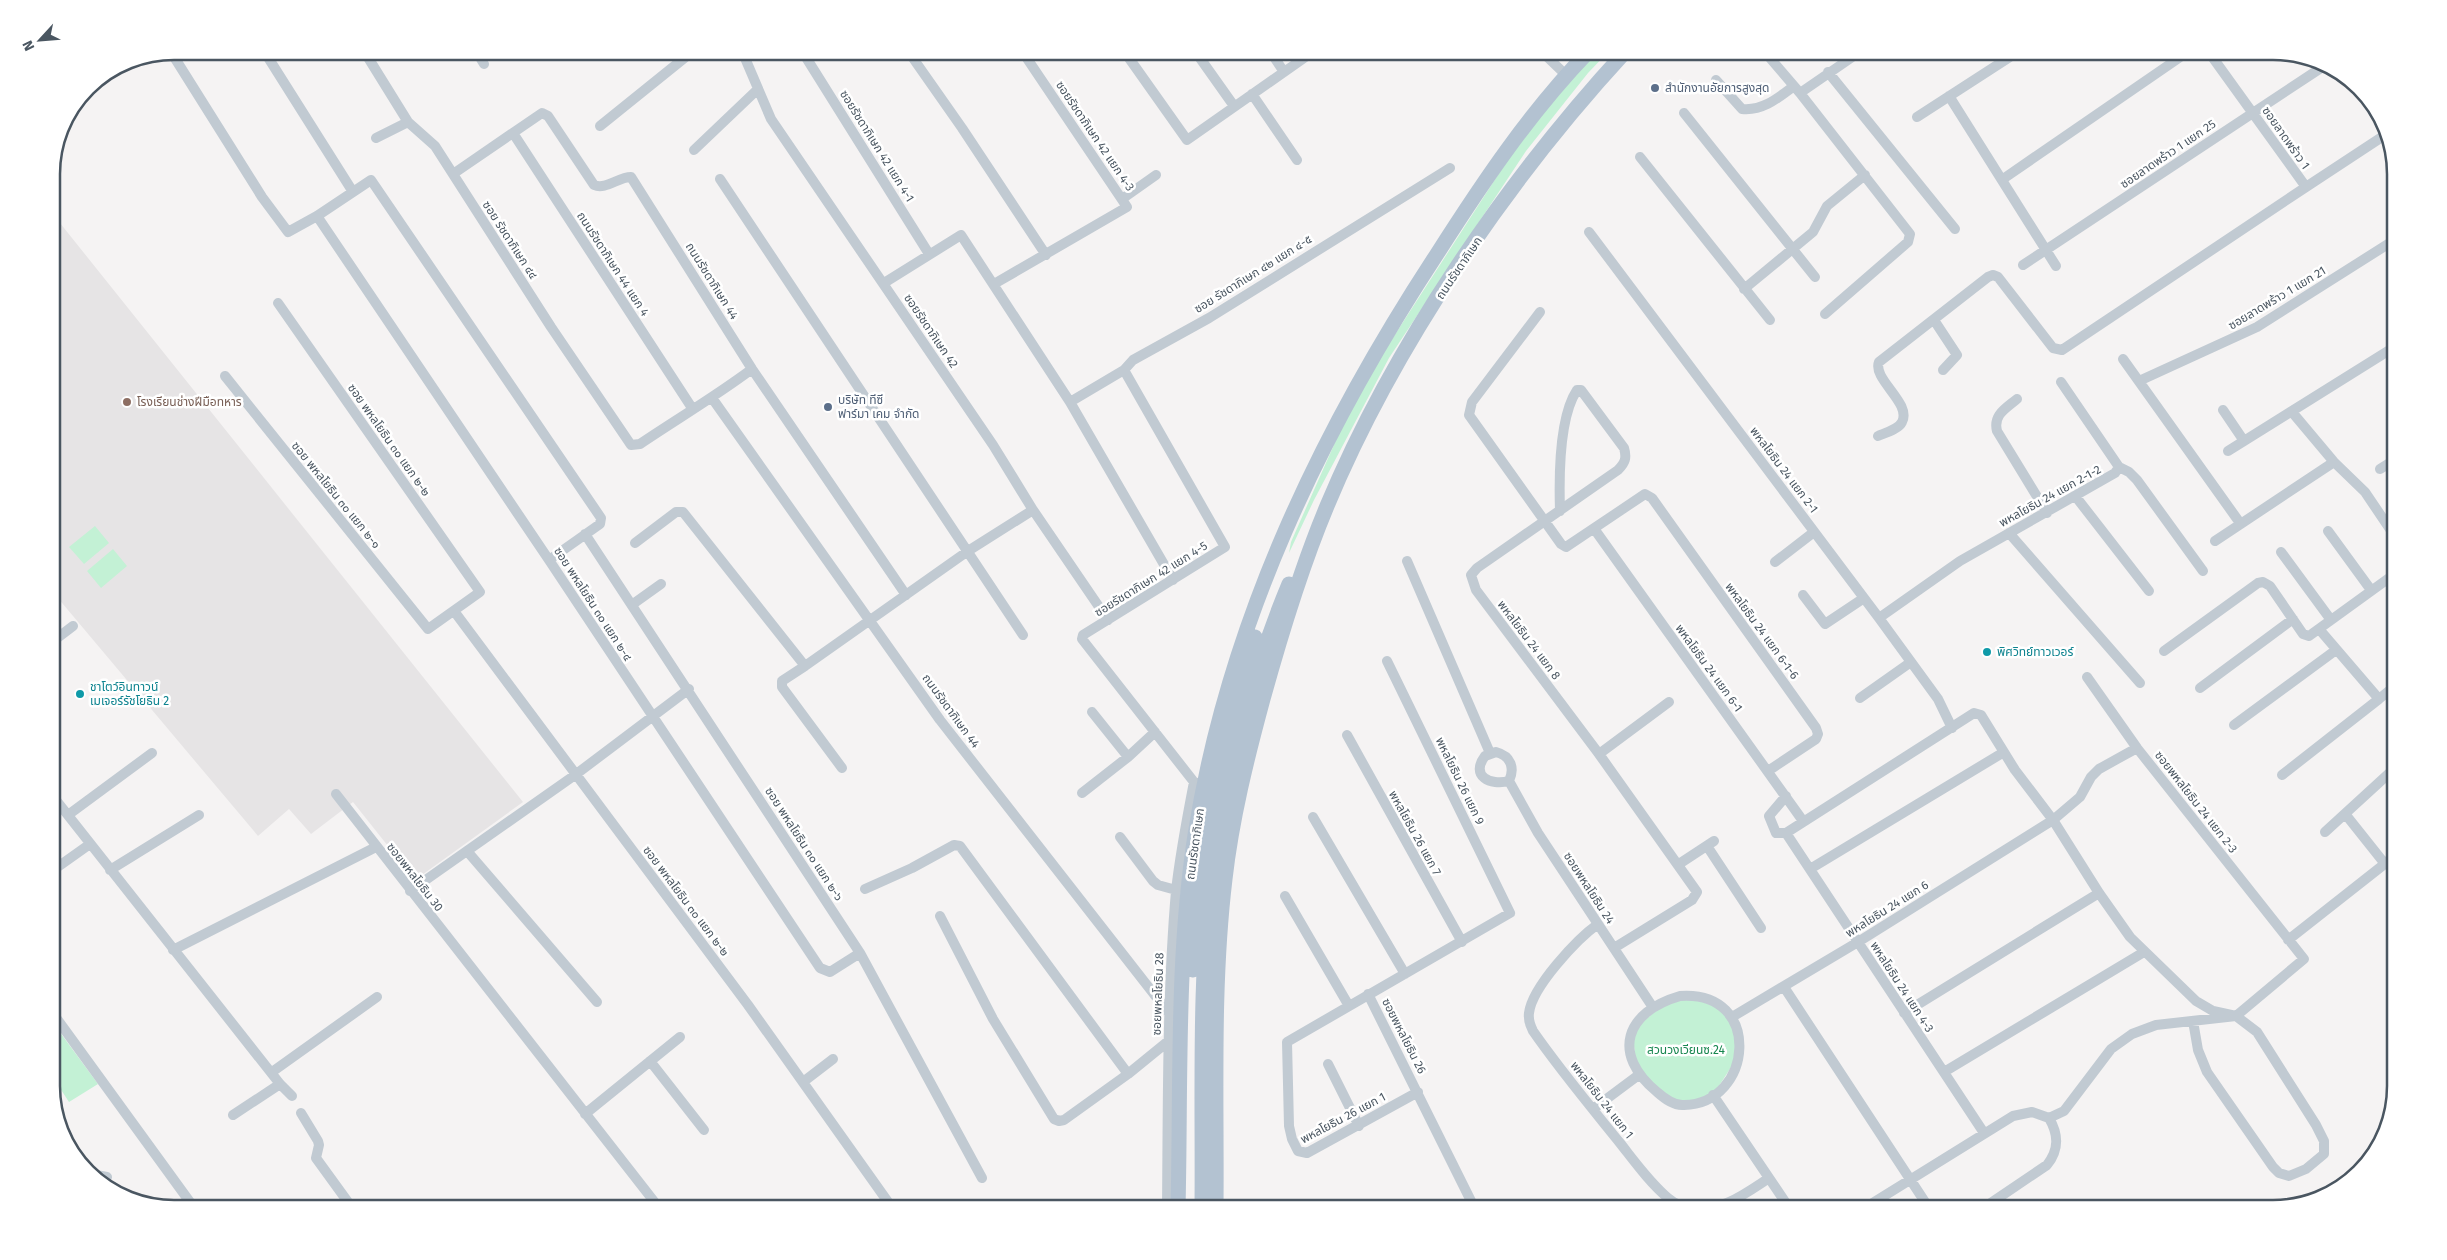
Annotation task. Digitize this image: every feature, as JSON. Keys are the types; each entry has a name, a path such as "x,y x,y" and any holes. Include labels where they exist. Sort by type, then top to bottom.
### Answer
{"main road":[{"name":"ถนนรัชดาภิเษก","path":"1178,1200 1185,923 1199,784 1246,631 1270,564 1300,496 1344,407 1409,295 1498,161 1566,75 1580,60"},
{"name":"ถนนรัชดาภิเษก","path":"1202,1200 1206,943 1219,825 1238,741 1276,616 1306,544 1391,375 1462,263 1536,157 1618,60"},
{"name":"ถนนรัชดาภิเษก","path":"1188,1200 1192,984 1196,926 1207,831 1238,695 1300,496"},
{"name":"ถนนรัชดาภิเษก","path":"1216,1200 1217,1011 1221,919 1229,850 1246,765 1272,668 1286,621 1326,506"}],"street":[{"path":"176,60 262,197 288,232 317,216 371,180 596,509 602,521 549,560"},
{"path":"270,60 353,192"},
{"name":"ซอย รัชดาภิเษก ๔๔","path":"370,60 408,122 428,138 453,174 551,327 631,445 640,444 692,408"},
{"path":"482,60 484,64"},
{"path":"600,126 682,60"},
{"name":"ซอยรัชดาภิเษก 42","path":"746,60 771,119 993,445 1033,510 1108,620"},
{"name":"ซอยรัชดาภิเษก 42 แยก 4-1","path":"808,60 929,254"},
{"path":"914,60 1046,255"},
{"name":"ซอยรัชดาภิเษก 42 แยก 4-3","path":"994,284 1127,207 1028,60"},
{"path":"1130,60 1187,140 1301,60"},
{"path":"1201,60 1234,106"},
{"path":"1276,60 1284,72"},
{"path":"1550,60 1566,75"},
{"path":"1772,60 1908,230 1910,238 1824,314"},
{"path":"1716,80 1742,109 1753,110 1797,90 1847,60"},
{"path":"1917,117 2005,60"},
{"path":"2003,179 2176,60"},
{"name":"ซอยลาดพร้าว 1","path":"2215,60 2306,187 2381,138"},
{"name":"ซอยลาดพร้าว 1 แยก 25","path":"2023,265 2318,70"},
{"path":"1828,72 1956,229"},
{"path":"694,150 758,88"},
{"path":"1252,94 1297,160"},
{"path":"1949,96 2056,266"},
{"name":"ถนนรัชดาภิเษก 44","path":"453,174 538,115 545,113 594,185 602,186 631,176 752,369 906,595"},
{"path":"1684,113 1815,277"},
{"path":"376,138 408,122"},
{"name":"ถนนรัชดาภิเษก 44 แยก 4","path":"513,132 692,408"},
{"path":"1640,157 1770,320"},
{"name":"ซอย รัชดาภิเษก ๔๒ แยก ๔-๕","path":"1070,402 1124,370 1133,360 1209,318 1450,168"},
{"path":"1122,199 1156,175"},
{"path":"1744,289 1813,232 1827,206 1865,175"},
{"path":"720,179 1023,634"},
{"path":"1878,436 1899,426 1904,412 1878,370 1879,362 1993,275 1998,277 2053,348 2062,350 2306,187"},
{"name":"ซอย พหลโยธิน ๓๐ แยก ๒-๔","path":"317,216 549,560 820,968 830,972 860,953"},
{"name":"พหลโยธิน 24 แยก 2-1","path":"1589,232 1880,618 1938,699 1952,728"},
{"path":"884,283 961,235 1070,402 1173,580"},
{"name":"ซอยลาดพร้าว 1 แยก 21","path":"2139,380 2257,327 2387,245"},
{"name":"ซอย พหลโยธิน ๓๐ แยก ๒-๒","path":"278,303 480,592 454,611 748,1005 887,1200"},
{"path":"1540,312 1472,402 1469,409 1472,421 1562,544 1566,547 1595,530"},
{"path":"1934,320 1957,355 1944,370"},
{"path":"2228,451 2387,352"},
{"path":"2124,359 2240,523"},
{"path":"692,408 712,398 752,369"},
{"name":"ซอยรัชดาภิเษก 42 แยก 4-5","path":"1124,370 1225,547 1083,635 1082,639 1155,732 1199,784"},
{"name":"ซอย พหลโยธิน ๓๐ แยก ๒-๑","path":"225,376 428,629 454,611"},
{"path":"2061,382 2119,467"},
{"name":"พหลโยธิน 24 แยก 8","path":"1560,511 1559,481 1565,422 1570,400 1577,390 1580,390 1624,448 1625,463 1546,522 1477,568 1471,575 1476,590 1599,754 1698,892 1696,897 1614,948"},
{"name":"ถนนรัชดาภิเษก 44","path":"712,398 940,720 1169,1016 1182,1030"},
{"path":"2017,399 1996,416 1997,431 2048,512"},
{"path":"2223,410 2244,441"},
{"path":"2292,412 2334,462 2365,492 2387,525"},
{"path":"2215,540 2334,462"},
{"path":"2380,469 2387,465"},
{"name":"พหลโยธิน 24 แยก 2-1-2","path":"1880,618 1960,561 2076,497 2115,473 2119,467 2130,472 2137,480 2203,571"},
{"name":"พหลโยธิน 24 แยก 6-1-6","path":"1595,530 1645,494 1652,498 1816,728 1818,734 1816,739 1768,771"},
{"path":"2076,497 2149,591"},
{"path":"842,768 782,688 782,681 968,551 1033,510"},
{"path":"636,543 676,512 683,512 805,666"},
{"name":"พหลโยธิน 24 แยก 6-1","path":"1595,530 1803,821"},
{"path":"2328,531 2371,590"},
{"path":"1775,562 1814,532"},
{"path":"2010,533 2140,683"},
{"name":"ซอย พหลโยธิน ๓๐ แยก ๒-๖","path":"586,534 860,953 982,1178"},
{"path":"2281,552 2331,620"},
{"path":"1407,562 1490,753 1481,761 1481,773 1484,778 1495,783 1509,781"},
{"path":"2164,651 2258,582 2267,583 2270,586 2292,619 2306,635 2313,634 2319,630 2387,579"},
{"path":"633,604 661,584"},
{"path":"1803,595 1825,624 1864,598"},
{"path":"2200,688 2292,619"},
{"path":"60,636 73,626"},
{"path":"2319,630 2379,698"},
{"path":"2234,725 2336,650"},
{"name":"พหลโยธิน 26 แยก 9","path":"1387,661 1510,912"},
{"path":"1860,698 1911,662"},
{"name":"ซอยพหลโยธิน 24 แยก 2-3","path":"2087,677 2137,748 2304,959 2236,1016"},
{"path":"410,891 575,775 689,689"},
{"path":"2282,775 2387,692"},
{"path":"1599,754 1669,702"},
{"path":"1092,712 1128,758"},
{"path":"1788,832 1977,713 2053,820 2098,893 2130,938 2196,1001 2213,1011 2236,1016 2257,1032 2298,1095 2324,1141 2324,1154 2306,1169 2289,1176 2279,1174 2215,1086 2202,1060 2193,1021"},
{"path":"1082,793 1128,758 1155,732"},
{"name":"พหลโยธิน 26 แยก 7","path":"1347,735 1462,942"},
{"name":"พหลโยธิน 24 แยก 6","path":"1732,1017 1858,942 2053,820 2080,797 2091,777 2099,769 2137,748"},
{"name":"ซอยพหลโยธิน 24","path":"1490,753 1496,752 1507,757 1512,769 1509,781 1538,834 1652,1006"},
{"path":"1810,869 2004,752"},
{"path":"68,816 152,753"},
{"path":"2325,832 2387,775"},
{"name":"ซอยพหลโยธิน 28","path":"1167,1200 1169,1016 1176,890 1199,784"},
{"path":"336,794 376,847"},
{"name":"พหลโยธิน 24 แยก 4-3","path":"1786,796 1774,808 1769,819 1776,833 1788,832 1810,869 1984,1133"},
{"path":"60,806 280,1084 292,1096"},
{"path":"2288,940 2385,864 2346,814"},
{"path":"110,870 199,816"},
{"path":"1313,817 1405,974"},
{"path":"1120,836 1153,881 1158,885 1176,890"},
{"path":"60,866 90,844"},
{"path":"1679,864 1711,844 1761,928"},
{"path":"865,889 912,868 954,845 960,846 1128,1074"},
{"name":"ซอยพหลโยธิน 30","path":"173,950 376,847 653,1200"},
{"path":"467,852 596,1002"},
{"path":"1904,1013 2098,893"},
{"path":"1285,896 1349,1006 1368,994"},
{"name":"ซอยพหลโยธิน 26","path":"1471,1200 1368,994 1462,942 1510,912"},
{"path":"940,916 993,1019 1054,1119 1064,1120 1128,1074 1182,1030"},
{"name":"พหลโยธิน 24 แยก 1","path":"1598,924 1589,931 1547,978 1529,1011 1528,1020 1533,1031 1593,1109 1660,1191 1672,1200"},
{"path":"1944,1072 2144,952"},
{"path":"1784,987 1924,1200"},
{"path":"1688,995 1710,1001 1732,1017 1739,1039 1739,1058 1737,1066 1727,1082 1713,1095 1689,1105 1674,1104 1653,1089 1640,1074 1630,1055 1629,1039 1637,1022 1652,1006 1688,995"},
{"path":"272,1072 377,997"},
{"name":"พหลโยธิน 26 แยก 1","path":"1349,1006 1287,1042 1289,1126 1292,1140 1298,1151 1308,1153 1418,1092"},
{"path":"1876,1200 1984,1133 2024,1112 2032,1112 2049,1118 2064,1110 2103,1058 2120,1042 2146,1027 2236,1016"},
{"path":"60,1026 188,1200"},
{"path":"585,1114 680,1036"},
{"path":"803,1082 833,1059"},
{"path":"650,1061 704,1130"},
{"path":"1328,1064 1359,1126"},
{"path":"1593,1109 1640,1074"},
{"path":"233,1115 280,1084"},
{"path":"1713,1095 1784,1200"},
{"path":"301,1113 318,1141 316,1158 346,1200"},
{"path":"1995,1200 2047,1165 2055,1155 2057,1144 2049,1118"},
{"name":"พหลโยธิน 24 แยก 1","path":"1733,1200 1769,1178"}],"shaded area":[{"name":"โรงเรียนช่างฝีมือทหาร","path":"60,223 523,802 415,880 353,802 311,834 289,809 258,836 60,601"}],"green space":[{"path":"1588,60 1600,60 1526,151 1389,358 1314,500 1289,553 1291,542 1356,395 1514,150 1561,89"},
{"path":"95,526 109,543 84,564 69,547"},
{"path":"113,549 127,566 101,588 87,571"},
{"name":"สวนวงเวียนซ.24","path":"1700,998 1726,1011 1738,1030 1739,1055 1713,1095 1689,1105 1669,1101 1637,1069 1632,1031 1670,999"},
{"path":"60,1032 98,1084 69,1102 60,1088"}],"place":[{"name":"สำนักงานอัยการสูงสุด","path":"1655,88"},
{"name":"โรงเรียนช่างฝีมือทหาร","path":"127,402"},
{"name":"บริษัท ทีซี ฟาร์มา เคม จำกัด","path":"828,407"},
{"name":"พิศวิทย์ทาวเวอร์","path":"1987,652"},
{"name":"ชาโตว์อินทาวน์ เมเจอร์รัชโยธิน 2","path":"80,694"}]}
